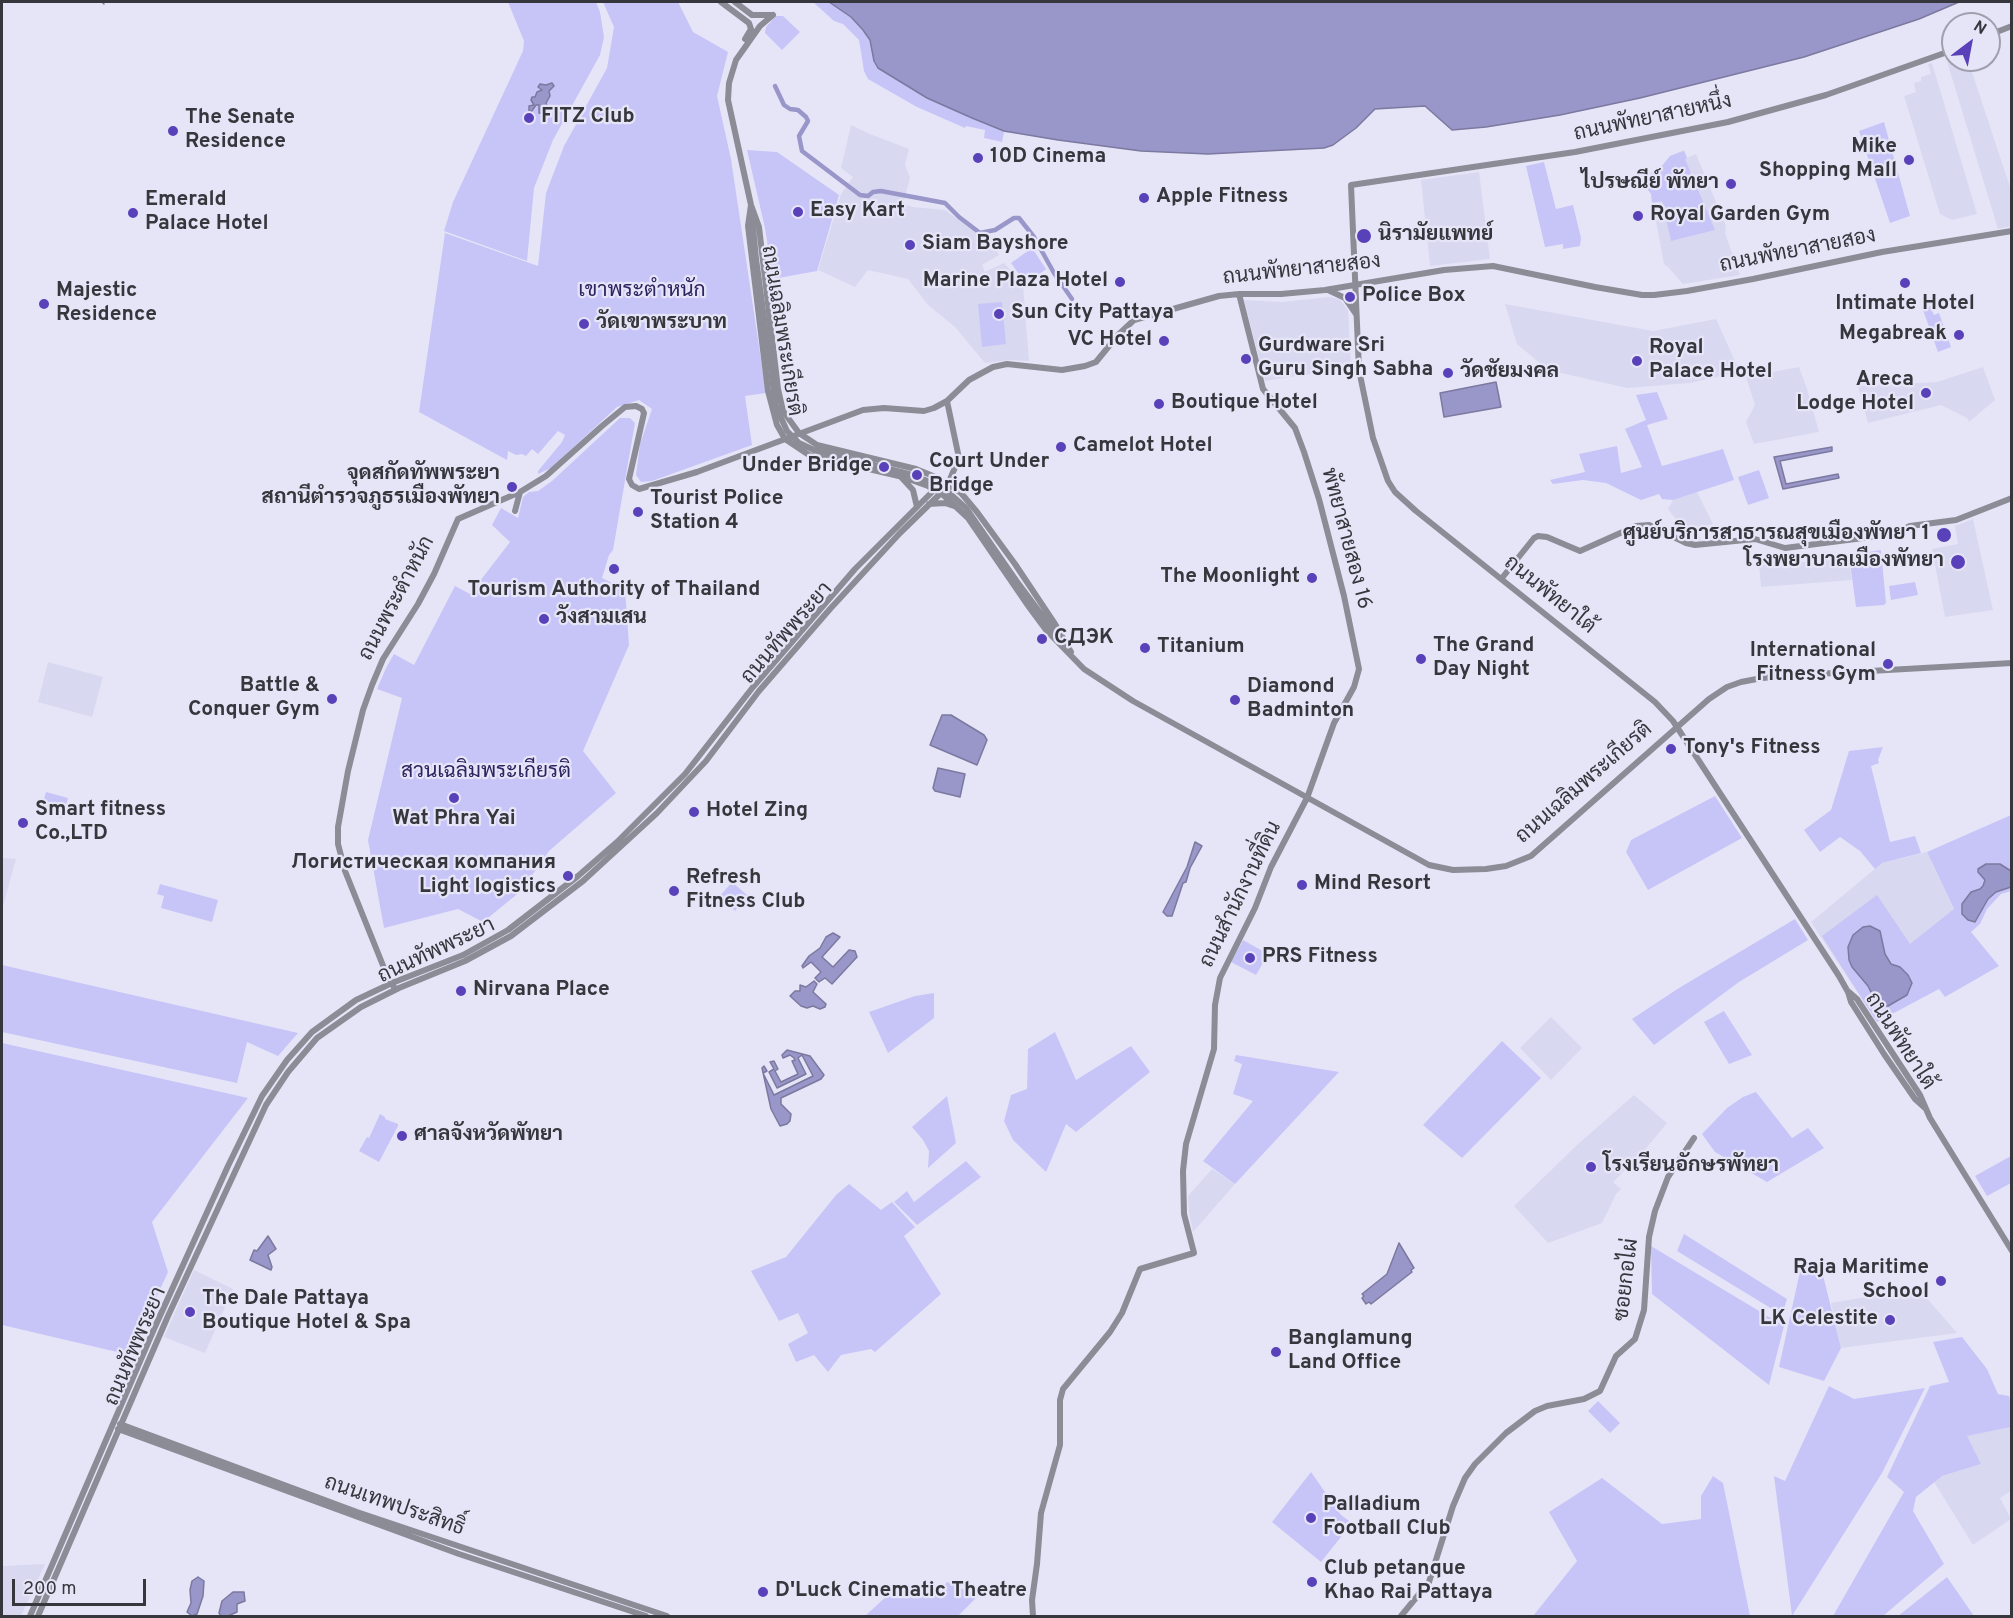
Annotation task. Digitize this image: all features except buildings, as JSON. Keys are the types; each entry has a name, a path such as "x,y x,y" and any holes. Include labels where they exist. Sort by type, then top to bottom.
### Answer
{"main road":[{"name":"ถนนเฉลิมพระเกียรติ","path":"721,2 751,26 727,74 723,95 730,108"},
{"name":"ถนนเฉลิมพระเกียรติ","path":"735,2 752,15 773,15 760,26 736,60 729,83 730,108 751,204 759,227 783,411 799,433 819,445 906,466 945,483 961,494 977,512 1055,624 1075,660"},
{"name":"ถนนพัทยาสายหนึ่ง","path":"1351,185 1575,152 1728,122 1826,95 1941,54"},
{"name":"ถนนพัทยาใต้","path":"1351,185 1359,365 1373,438 1388,481 1395,492 1416,511 1655,702 1677,726 1848,992 1857,999 1920,1095 1925,1108 2012,1251"},
{"name":"ถนนเฉลิมพระเกียรติ","path":"751,204 748,226 769,395 777,425 785,439 809,455 902,477 938,491 968,518 1046,630 1075,660 1098,679 1133,701 1429,865 1460,871 1497,868 1531,856 1677,726 1727,687 1762,678 2012,663"},
{"path":"751,204 776,407 787,431 799,443 814,450 915,476 948,491 970,513 1075,660"},
{"name":"ถนนพัทยาสายสอง","path":"947,401 969,380 993,367 1006,364 1062,370 1096,362 1118,334 1134,320 1215,297 1325,290 1444,270 1493,266 1605,289 1641,295 1660,294 1753,279 1882,252 2012,231"},
{"path":"1325,290 1336,292 1345,298 1357,314"},
{"name":"พัทยาสายสอง 16","path":"1239,294 1263,389 1295,428 1310,471 1344,596 1359,669 1354,687 1334,723 1307,798"},
{"path":"769,395 775,396 779,392"},
{"name":"ถนนพระตำหนัก","path":"394,986 345,871 338,847 339,816 363,710 383,659 434,574 455,523 462,516 519,492 550,473 612,417 629,406 639,407 644,413 629,479 633,486 639,489 680,478 817,426 872,409 924,411 939,407 947,401"},
{"name":"ถนนทัพพระยา","path":"38,1617 262,1096 287,1060 312,1032 356,1000 394,986 463,955 508,930 573,880 617,842 685,774 855,570 907,521 929,504 945,483 958,458 947,401"},
{"path":"817,426 812,433 819,445"},
{"path":"825,459 824,450 829,448"},
{"path":"906,466 908,472 902,477 913,490 917,507"},
{"name":"ถนนทัพพระยา","path":"907,521 917,507 938,491"},
{"path":"515,511 519,492"},
{"path":"1502,578 1538,536 1547,537 1580,551 1642,525 1649,525 1695,545 1755,539 1785,548 1871,537 1895,533 1910,526 1956,520 2012,498"},
{"path":"929,504 945,503 957,507"},
{"path":"968,518 971,513 977,512"},
{"name":"ถนนสำนักงานที่ดิน","path":"1033,1617 1032,1600 1041,1513 1060,1445 1060,1400 1063,1389 1110,1332 1122,1313 1140,1269 1194,1253 1184,1214 1184,1162 1186,1141 1214,1049 1217,988 1223,970 1242,936 1271,867 1307,798"},
{"name":"ถนนทัพพระยา","path":"30,1617 112,1425 232,1168 269,1100 288,1072 317,1038 394,986"},
{"path":"356,1000 361,1007"},
{"path":"287,1060 294,1065"},
{"path":"282,1067 288,1072"},
{"name":"ซอยกอไผ่","path":"1401,1617 1429,1582 1456,1496 1475,1464 1506,1432 1534,1411 1547,1406 1584,1399 1600,1391 1616,1356 1635,1339 1644,1310 1649,1237 1655,1210 1668,1177 1694,1138"},
{"name":"ถนนเทพประสิทธิ์","path":"112,1425 357,1512 667,1617"},
{"name":"ถนนเทพประสิทธิ์","path":"121,1427 459,1554 646,1617"}],"shaded area":[{"path":"829,2 1959,2 1919,19 1804,57 1640,98 1560,115 1452,130 1425,106 1375,109 1356,128 1333,145 1324,148 1208,154 1141,151 1004,131 927,98 878,68 874,61 870,40 863,30 851,17"},
{"path":"1932,63 1977,214 1952,220 1940,214 1904,96 1916,92 1914,83 1921,81 1921,77 1931,74 1928,64"},
{"path":"1950,72 1972,72 2011,190 2011,226 1998,229"},
{"path":"552,83 554,86 549,91 550,96 546,103 548,108 545,114 539,113 539,105 536,105 531,112 529,111 529,106 534,105 532,97 542,90 538,87 540,84"},
{"name":"Siam Bayshore","path":"851,125 909,149 905,165 910,178 903,204 945,210 980,235 989,235 999,255 982,265 985,272 1004,263 1023,284 1029,361 1010,360 985,363 955,327 928,305 908,279 868,270 855,287 818,270 841,194 853,177 841,168"},
{"path":"1684,150 1687,158 1696,154 1726,226 1725,233 1740,275 1683,284 1664,264 1651,194 1646,187 1652,181 1650,175 1655,168 1661,167 1670,156"},
{"path":"1479,172 1490,259 1430,266 1421,180"},
{"path":"1329,297 1339,299 1348,310 1351,368 1265,381 1244,300 1282,302"},
{"path":"1505,304 1653,331 1716,319 1740,372 1690,383 1627,388 1548,370 1517,344"},
{"path":"1799,367 1819,432 1754,444 1746,422 1755,405 1746,377"},
{"name":"Areca Lodge Hotel","path":"1983,367 1995,400 1969,422 1967,418 1941,405 1868,423 1858,386 1937,382"},
{"path":"1496,382 1501,407 1444,417 1440,393"},
{"path":"1832,447 1832,451 1780,461 1786,484 1838,474 1839,478 1783,489 1774,457"},
{"path":"1697,492 1713,524 1698,528 1701,542 1686,541 1682,527 1668,509 1673,500"},
{"name":"โรงพยาบาลเมืองพัทยา","path":"1973,519 1993,610 1945,617 1932,549 1958,544 1955,526"},
{"path":"1848,555 1852,580 1761,587 1759,565 1785,565"},
{"path":"48,662 103,677 92,717 38,702"},
{"path":"942,715 951,715 984,735 987,740 977,765 930,745"},
{"path":"938,768 965,774 960,797 935,791 933,788"},
{"path":"1195,842 1202,846 1190,868 1186,882 1183,883 1172,916 1167,916 1163,912 1187,867"},
{"path":"1927,852 1954,910 1939,988 1877,1022 1811,922 1882,863"},
{"path":"2,858 16,859 2,910"},
{"path":"1986,864 2000,864 2011,871 2011,887 1996,892 1988,899 1975,922 1968,920 1962,914 1962,904 1971,892 1983,886 1985,880 1978,869"},
{"path":"1870,926 1880,931 1885,954 1891,964 1900,967 1912,983 1907,995 1888,1006 1882,1006 1876,1002 1868,986 1849,960 1848,947 1853,935 1863,927"},
{"path":"833,933 840,937 822,957 833,967 849,950 855,951 857,957 832,984 825,978 819,982 815,978 821,972 811,962 803,968 802,966 809,956 820,948 826,937"},
{"path":"814,981 817,984 813,992 826,1004 820,1009 813,1006 807,1008 801,1006 790,996 795,991 800,991 800,985 806,987"},
{"path":"1551,1017 1582,1048 1551,1080 1520,1048"},
{"path":"787,1050 810,1056 824,1075 821,1079 781,1098 781,1104 791,1114 790,1121 780,1126 771,1109 763,1073 774,1095 813,1076 802,1055 798,1058 806,1074 777,1088 769,1072 774,1069 770,1062 774,1061 778,1069 775,1071 781,1082 798,1074 792,1061 795,1060 794,1058 790,1055 783,1058 782,1055"},
{"name":"โรงเรียนอักษรพัทยา","path":"1634,1095 1667,1123 1643,1152 1613,1182 1621,1189 1616,1194 1602,1223 1548,1243 1514,1206 1577,1145"},
{"path":"1212,1169 1235,1184 1193,1232 1188,1196"},
{"path":"268,1236 276,1249 268,1255 271,1270 250,1260 254,1250 257,1251"},
{"path":"1399,1243 1414,1268 1412,1272 1371,1304 1369,1302 1366,1304 1362,1294 1387,1274"},
{"path":"194,1270 233,1289 205,1353 164,1337"},
{"name":"LK Celestite","path":"1918,1288 1957,1333 1841,1348 1831,1303"},
{"path":"2011,1427 2011,1491 2000,1498 2011,1519 1973,1545 1934,1482 1942,1476 1981,1464 1966,1436"},
{"path":"45,1564 21,1616 2,1616 2,1566"},
{"path":"198,1577 204,1581 203,1596 197,1614 192,1616 187,1612 191,1603 190,1590 192,1581"},
{"path":"233,1592 244,1592 245,1601 237,1604 237,1612 221,1616 219,1613 222,1601"}],"green space":[{"name":"FITZ Club","path":"508,2 596,2 604,37 600,55 553,140 534,188 527,261 444,231 453,202 523,51 524,41"},
{"name":"เขาพระตำหนัก","path":"603,2 678,2 693,32 728,52 717,96 731,159 766,393 745,396 752,445 652,481 641,482 636,475 640,444 652,409 639,400 617,407 551,468 538,474 565,435 558,431 538,454 532,449 526,456 508,451 507,460 419,412 445,233 538,266 546,193 564,146 607,68 614,27"},
{"path":"813,2 829,2 851,17 870,39 874,60 900,82 927,98 1010,133 1004,132 1002,142 984,138 985,130 966,126 965,128 917,107 868,79 864,71 859,40 843,24 834,21"},
{"path":"776,16 783,16 800,32 782,50 765,33 766,27"},
{"path":"1884,122 1910,216 1890,223 1859,131"},
{"name":"Easy Kart","path":"747,150 777,152 839,195 817,271 773,279 765,228"},
{"path":"1684,151 1687,158 1685,159 1715,230 1671,241 1662,201 1652,203 1651,194 1646,187 1652,181 1650,175 1655,168 1661,167 1670,156"},
{"path":"1544,162 1556,209 1573,205 1581,238 1580,246 1563,249 1563,244 1545,247 1526,166"},
{"path":"1032,248 1046,269 1026,284 1011,263"},
{"path":"1002,302 1006,344 982,347 978,304"},
{"path":"1930,306 1934,315 1939,313 1951,347 1938,352 1923,310"},
{"path":"1657,392 1668,419 1647,425 1662,466 1723,449 1734,480 1673,500 1662,499 1659,494 1641,500 1606,483 1583,480 1553,484 1550,480 1585,472 1579,454 1617,446 1621,473 1642,467 1625,429 1646,420 1636,395"},
{"name":"สวนเฉลิมพระเกียรติ","path":"620,418 630,418 635,423 613,550 609,555 602,578 625,589 629,645 583,751 616,793 549,851 521,891 483,922 458,909 384,928 368,840 402,698 377,689 386,668 394,654 414,665 455,586 470,594 510,542 492,525 501,508 518,518 523,497 529,492 538,491 552,481"},
{"path":"1759,470 1769,498 1748,505 1738,477"},
{"path":"1881,550 1886,603 1856,607 1849,555"},
{"path":"1915,582 1918,595 1891,600 1889,586"},
{"path":"1883,747 1879,763 1871,766 1890,842 1915,836 1921,853 1882,863 1875,869 1860,851 1840,837 1820,852 1804,830 1831,810 1849,751"},
{"path":"46,792 68,798 62,818 40,812"},
{"path":"1715,796 1742,838 1648,890 1626,852 1631,840"},
{"path":"2011,815 2011,891 2001,894 1987,909 1980,924 1971,932 1999,966 1945,997 1939,989 1877,1022 1822,936 1877,895 1910,944 1954,909 1927,852"},
{"path":"732,882 748,896 735,911 719,897"},
{"path":"160,884 218,900 212,922 161,908 164,896 157,894"},
{"path":"1795,919 1808,940 1739,982 1654,1045 1632,1019 1679,988"},
{"name":"PRS Fitness","path":"1243,940 1268,954 1256,975 1231,962"},
{"path":"2,965 298,1033 278,1056 247,1042 237,1083 2,1032"},
{"path":"934,993 934,1018 888,1053 869,1012 915,996"},
{"path":"1724,1011 1752,1055 1729,1064 1704,1022"},
{"path":"1055,1032 1076,1080 1131,1046 1150,1072 1076,1132 1066,1124 1046,1172 1013,1140 1004,1121 1011,1095 1027,1089 1028,1049"},
{"path":"1502,1041 1541,1078 1462,1158 1423,1125"},
{"path":"2,1043 248,1098 152,1222 168,1272 130,1355 2,1325"},
{"path":"1236,1055 1339,1072 1235,1184 1203,1161 1253,1101 1233,1094 1242,1064 1234,1061"},
{"path":"1756,1092 1792,1138 1808,1128 1824,1148 1767,1182 1715,1152 1702,1134 1727,1108 1743,1097"},
{"path":"947,1096 956,1143 928,1168 929,1151 912,1127"},
{"path":"380,1114 398,1126 379,1162 359,1151 367,1137 369,1138"},
{"path":"2011,1156 2011,1183 1987,1196 1975,1176"},
{"path":"966,1161 981,1177 917,1225 894,1202 907,1191 914,1202"},
{"path":"849,1184 881,1210 892,1202 915,1227 904,1236 941,1294 875,1352 871,1349 841,1355 828,1372 814,1355 796,1362 788,1344 808,1333 798,1313 779,1321 751,1271 786,1257 836,1195"},
{"path":"1684,1234 1787,1299 1782,1315 1677,1251"},
{"path":"1651,1246 1784,1326 1769,1385 1652,1294"},
{"path":"1801,1267 1822,1271 1841,1348 1824,1381 1779,1367"},
{"path":"1962,1337 1987,1369 1998,1394 2009,1396 2011,1427 1967,1436 1981,1464 1942,1476 1916,1497 1913,1511 1944,1564 1883,1616 1833,1616 1904,1492 1887,1477 1930,1386 1949,1382 1933,1342"},
{"path":"1829,1386 1854,1399 1925,1388 1882,1473 1792,1616 1774,1476 1785,1481"},
{"path":"1598,1401 1620,1423 1610,1433 1588,1411"},
{"name":"Palladium Football Club","path":"1311,1472 1341,1515 1352,1523 1321,1562 1272,1522"},
{"path":"1713,1476 1723,1483 1750,1616 1533,1616 1577,1561 1549,1512 1602,1478 1662,1524 1701,1519 1701,1496"},
{"path":"1947,1577 1974,1616 1898,1616"},
{"path":"947,1582 978,1596 958,1616 865,1616 901,1583 939,1591"}],"waterway":[{"path":"775,86 784,105 798,110 808,121 799,136 802,151 860,195 868,196 873,192 881,191 945,203 980,233 995,230 1014,218 1019,218 1034,237 1072,299"}],"place":[{"name":"FITZ Club","path":"529,118"},
{"name":"The Senate Residence","path":"173,131"},
{"name":"10D Cinema","path":"978,158"},
{"name":"Mike Shopping Mall","path":"1909,160"},
{"name":"ไปรษณีย์ พัทยา","path":"1731,184"},
{"name":"Apple Fitness","path":"1144,198"},
{"name":"Easy Kart","path":"798,212"},
{"name":"Emerald Palace Hotel","path":"133,213"},
{"name":"Royal Garden Gym","path":"1638,216"},
{"name":"นิรามัยแพทย์","path":"1364,236"},
{"name":"Siam Bayshore","path":"910,245"},
{"name":"Marine Plaza Hotel","path":"1120,282"},
{"name":"Intimate Hotel","path":"1905,283"},
{"name":"Police Box","path":"1350,297"},
{"name":"Majestic Residence","path":"44,304"},
{"name":"Sun City Pattaya","path":"999,314"},
{"name":"วัดเขาพระบาท","path":"584,324"},
{"name":"Megabreak","path":"1959,335"},
{"name":"VC Hotel","path":"1164,341"},
{"name":"Gurdware Sri Guru Singh Sabha","path":"1246,359"},
{"name":"Royal Palace Hotel","path":"1637,361"},
{"name":"วัดชัยมงคล","path":"1448,373"},
{"name":"Areca Lodge Hotel","path":"1926,393"},
{"name":"Boutique Hotel","path":"1159,404"},
{"name":"Camelot Hotel","path":"1061,447"},
{"name":"Under Bridge","path":"884,467"},
{"name":"Court Under Bridge","path":"917,475"},
{"name":"จุดสกัดทัพพระยา สถานีตำรวจภูธรเมืองพัทยา","path":"512,487"},
{"name":"Tourist Police Station 4","path":"638,512"},
{"name":"ศูนย์บริการสาธารณสุขเมืองพัทยา 1","path":"1944,535"},
{"name":"โรงพยาบาลเมืองพัทยา","path":"1958,562"},
{"name":"Tourism Authority of Thailand","path":"614,569"},
{"name":"The Moonlight","path":"1312,578"},
{"name":"วังสามเสน","path":"544,619"},
{"name":"СДЭК","path":"1042,639"},
{"name":"Titanium","path":"1145,648"},
{"name":"The Grand Day Night","path":"1421,659"},
{"name":"International Fitness Gym","path":"1888,664"},
{"name":"Battle & Conquer Gym","path":"332,699"},
{"name":"Diamond Badminton","path":"1235,700"},
{"name":"Tony's Fitness","path":"1671,749"},
{"name":"Wat Phra Yai","path":"454,798"},
{"name":"Hotel Zing","path":"694,812"},
{"name":"Smart fitness Co.,LTD","path":"23,823"},
{"name":"Логистическая компания Light logistics","path":"568,876"},
{"name":"Mind Resort","path":"1302,885"},
{"name":"Refresh Fitness Club","path":"674,891"},
{"name":"PRS Fitness","path":"1250,958"},
{"name":"Nirvana Place","path":"461,991"},
{"name":"ศาลจังหวัดพัทยา","path":"402,1136"},
{"name":"โรงเรียนอักษรพัทยา","path":"1591,1167"},
{"name":"Raja Maritime School","path":"1941,1281"},
{"name":"The Dale Pattaya Boutique Hotel & Spa","path":"190,1312"},
{"name":"LK Celestite","path":"1890,1320"},
{"name":"Banglamung Land Office","path":"1276,1352"},
{"name":"Palladium Football Club","path":"1311,1518"},
{"name":"Club petanque Khao Rai Pattaya","path":"1312,1582"},
{"name":"D'Luck Cinematic Theatre","path":"763,1592"}]}
